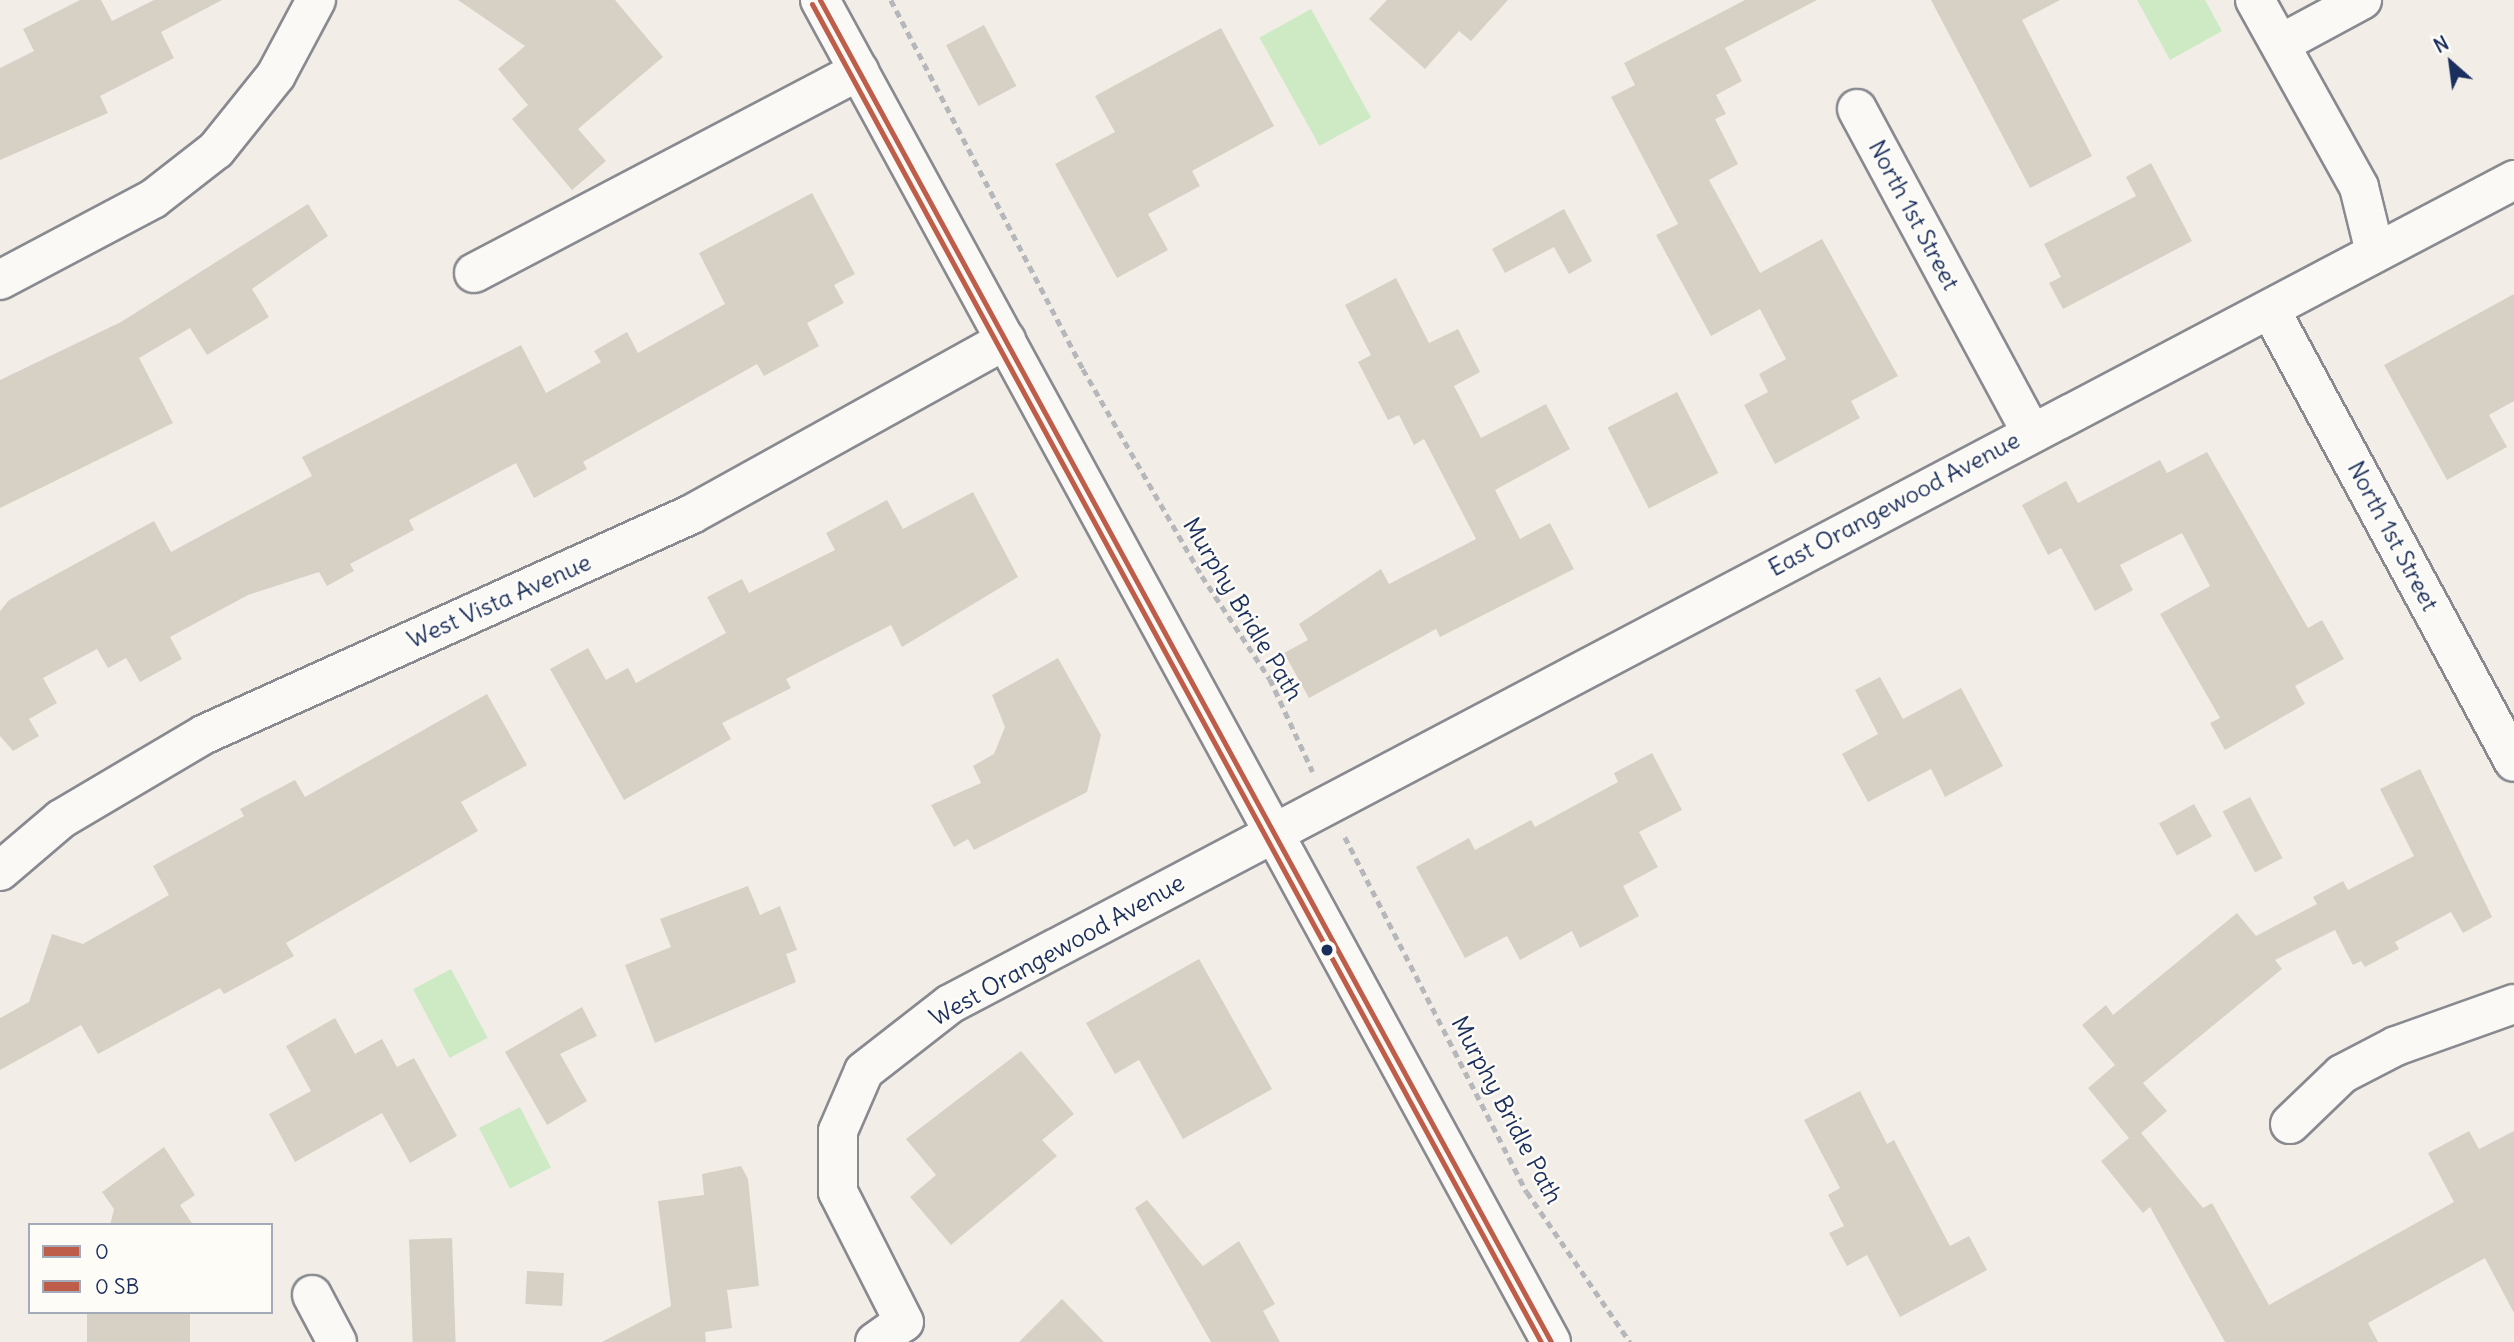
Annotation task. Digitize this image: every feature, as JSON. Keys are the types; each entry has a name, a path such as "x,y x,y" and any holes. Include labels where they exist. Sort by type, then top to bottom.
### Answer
{"street":[{"path":"0,280 153,199 216,150 276,75 316,0"},
{"path":"820,0 1275,830 1551,1342"},
{"path":"2255,0 2282,43 2359,187 2375,252"},
{"path":"2282,43 2362,0"},
{"path":"474,273 859,71"},
{"name":"North 1st Street","path":"1857,108 2031,432"},
{"name":"East Orangewood Avenue","path":"1275,830 2031,432 2271,311 2375,252 2514,180"},
{"name":"North 1st Street","path":"2271,311 2514,762"},
{"name":"West Vista Avenue","path":"0,871 61,820 205,734 692,514 1006,340"},
{"name":"West Orangewood Avenue","path":"890,1332 838,1192 838,1131 864,1071 950,1004 1275,830"},
{"path":"2290,1124 2342,1074 2396,1046 2514,1004"},
{"path":"312,1295 337,1342"}],"path":[{"name":"Murphy Bridle Path","path":"891,0 1083,369 1202,576 1270,679 1328,803 1527,1192 1630,1342"}],"green space":[{"path":"2137,0 2205,0 2222,31 2170,60"},
{"path":"1311,9 1371,117 1320,146 1259,38"},
{"path":"451,969 488,1038 450,1058 413,989"},
{"path":"520,1107 551,1168 510,1188 479,1128"}],"building":[{"path":"80,0 101,0 112,21 154,0 222,0 161,32 174,58 100,96 108,113 0,160 0,68 34,51 23,29"},
{"path":"458,0 615,0 663,57 578,129 606,161 572,190 512,119 528,105 498,69 525,46"},
{"path":"1387,0 1508,0 1471,41 1459,31 1425,69 1369,19"},
{"path":"1745,0 1817,0 1725,48 1742,81 1716,95 1726,114 1715,119 1738,164 1709,180 1760,273 1822,239 1898,376 1851,401 1860,418 1775,464 1744,405 1768,392 1759,374 1786,359 1760,309 1711,336 1656,235 1678,224 1611,97 1635,85 1624,63"},
{"path":"1931,0 2060,0 2022,20 2092,156 2030,188"},
{"path":"984,25 1016,86 978,106 946,45"},
{"path":"1221,28 1274,126 1192,171 1200,186 1148,214 1168,250 1117,278 1055,164 1115,132 1095,96"},
{"path":"2151,163 2192,241 2063,309 2049,283 2061,277 2044,244 2136,196 2126,177"},
{"path":"812,193 855,274 834,285 844,303 807,323 819,346 764,376 757,364 583,462 587,469 534,498 516,463 409,520 414,530 350,564 354,571 327,586 319,572 248,595 170,637 182,659 140,682 126,658 108,668 97,649 43,678 57,703 29,719 39,736 13,751 0,736 0,611 9,600 154,521 171,552 312,476 302,457 521,345 546,393 601,362 594,351 627,332 638,353 725,304 699,253"},
{"path":"308,204 328,236 252,289 269,317 207,355 190,328 139,358 173,423 0,508 0,380 121,322"},
{"path":"1564,209 1592,261 1569,274 1554,247 1505,273 1492,249"},
{"path":"1396,278 1429,343 1458,329 1480,372 1454,386 1481,438 1546,404 1570,449 1495,490 1520,539 1550,523 1574,569 1440,637 1436,629 1309,698 1284,653 1308,640 1299,624 1381,569 1389,584 1476,539 1424,439 1414,445 1399,415 1388,420 1358,362 1371,355 1345,305"},
{"path":"2514,294 2514,401 2489,415 2507,447 2447,480 2384,365"},
{"path":"1677,392 1718,473 1649,508 1608,427"},
{"path":"2207,452 2308,628 2322,620 2344,659 2295,686 2305,704 2225,750 2210,723 2220,718 2160,614 2210,586 2182,533 2120,565 2133,590 2095,611 2061,548 2048,555 2022,505 2066,481 2078,503 2160,460 2167,473"},
{"path":"973,492 1018,577 902,647 891,625 786,679 791,688 722,723 731,739 624,800 550,669 588,648 606,680 628,668 636,683 726,633 707,597 742,579 749,593 835,550 826,533 887,500 903,529"},
{"path":"1058,658 1101,735 1087,792 974,850 968,839 954,847 931,805 981,783 973,766 994,754 1005,727 992,695"},
{"path":"1880,677 1903,719 1961,688 2003,766 1945,797 1931,769 1868,802 1842,754 1878,734 1855,690"},
{"path":"487,694 527,765 461,802 478,831 286,943 294,956 224,994 220,988 98,1054 81,1025 0,1070 0,1018 29,1002 52,934 83,944 169,895 153,866 244,816 240,809 295,780 305,797"},
{"path":"1652,753 1682,810 1639,832 1658,867 1623,886 1639,916 1580,948 1572,931 1520,960 1507,936 1465,958 1416,867 1469,838 1475,850 1531,820 1535,827 1618,782 1614,773"},
{"path":"2420,769 2492,917 2463,933 2451,912 2395,942 2399,949 2365,967 2361,961 2353,965 2335,930 2275,960 2282,969 2143,1083 2167,1111 2141,1133 2203,1208 2212,1203 2269,1305 2454,1202 2428,1153 2469,1131 2479,1149 2514,1131 2514,1313 2485,1258 2368,1323 2378,1342 2225,1342 2150,1207 2143,1213 2101,1161 2129,1138 2088,1088 2115,1065 2082,1025 2106,1005 2113,1015 2237,913 2256,936 2317,904 2313,897 2343,881 2348,890 2414,856 2380,789"},
{"path":"2250,797 2282,858 2255,872 2223,812"},
{"path":"2194,804 2212,836 2177,856 2159,823"},
{"path":"748,886 760,915 780,906 797,950 786,954 796,982 655,1043 625,965 671,947 660,919"},
{"path":"1199,959 1272,1089 1183,1139 1139,1060 1115,1074 1086,1023"},
{"path":"582,1007 597,1036 560,1054 587,1101 547,1125 505,1052"},
{"path":"335,1018 355,1054 382,1039 397,1067 414,1058 457,1136 410,1163 382,1113 295,1162 269,1114 311,1091 286,1046"},
{"path":"1021,1051 1074,1114 1042,1140 1057,1156 951,1245 910,1197 936,1175 906,1139"},
{"path":"1860,1091 1887,1144 1894,1140 1950,1246 1969,1236 1987,1270 1900,1317 1867,1255 1847,1266 1829,1233 1844,1226 1828,1195 1840,1188 1804,1120"},
{"path":"164,1147 195,1195 180,1205 192,1223 110,1223 114,1209 102,1192"},
{"path":"741,1166 748,1179 759,1286 727,1290 732,1328 705,1332 706,1342 602,1342 671,1306 658,1201 704,1195 702,1174"},
{"path":"1147,1200 1203,1266 1239,1241 1275,1304 1263,1311 1280,1342 1211,1342 1135,1208"},
{"path":"452,1238 456,1342 413,1342 409,1240"},
{"path":"527,1271 564,1273 562,1306 525,1304"},
{"path":"1062,1299 1104,1342 1019,1342"},
{"path":"87,1314 190,1314 190,1342 87,1342"}],"transit line":[{"name":"0","path":"820,0 1551,1342"},
{"path":"812,4 1541,1342"}]}
